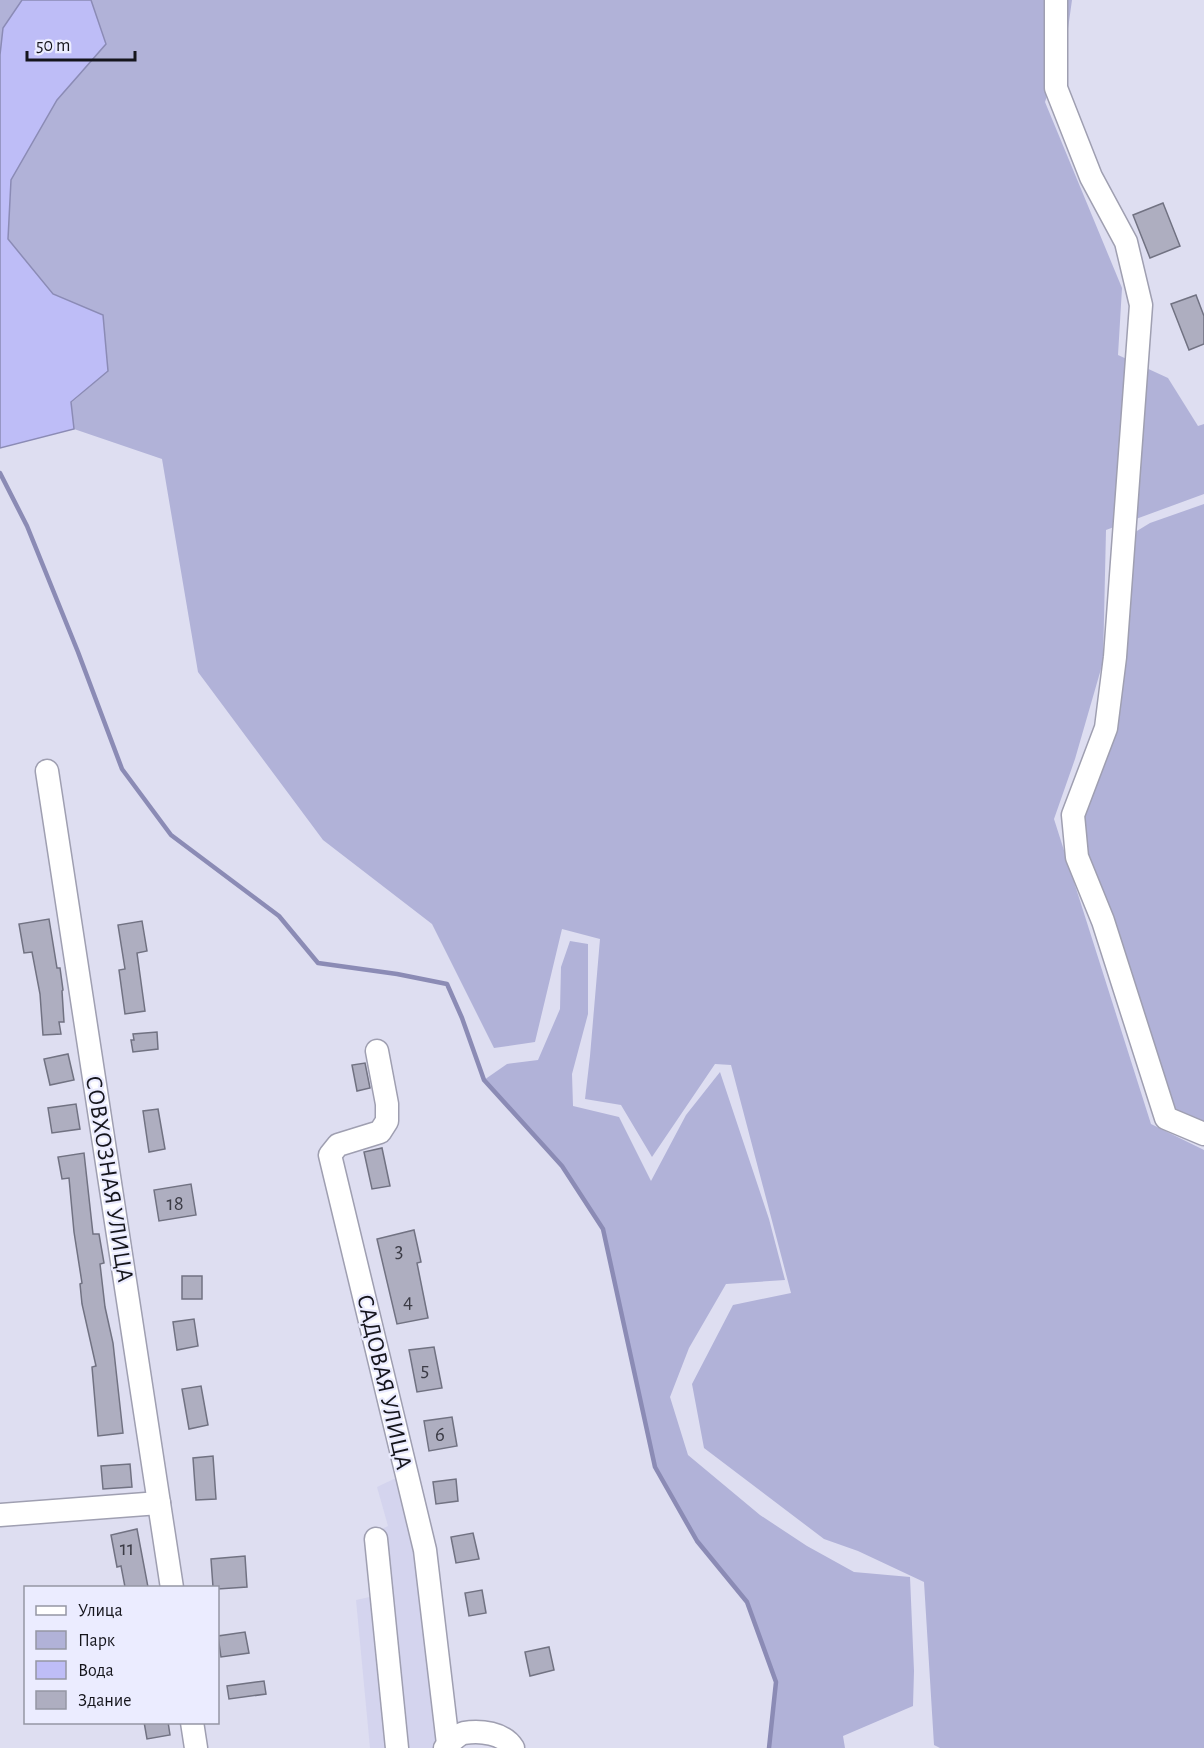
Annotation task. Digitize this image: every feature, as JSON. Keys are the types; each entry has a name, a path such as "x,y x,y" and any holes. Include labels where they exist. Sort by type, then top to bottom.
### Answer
{"street":[{"path":"1056,0 1056,87 1091,177 1126,242 1141,305 1115,657 1106,728 1073,815 1077,857 1103,921 1166,1118 1204,1134"},
{"name":"СОВХОЗНАЯ УЛИЦА","path":"46,771 172,1586"},
{"name":"САДОВАЯ УЛИЦА","path":"377,1051 387,1104 387,1121 380,1132 338,1145 330,1155 425,1550 447,1746"},
{"path":"0,1515 159,1503"},
{"path":"376,1539 397,1748"},
{"path":"192,1724 196,1748"},
{"path":"447,1746 462,1733 491,1733 511,1744 513,1748"}],"shaded area":[{"path":"398,1477 419,1550 439,1715 435,1748 370,1748 356,1600 374,1596 369,1535 388,1526 377,1487"}],"green space":[{"path":"0,0 22,0 4,28 0,55"},
{"path":"91,0 1072,0 1067,36 1045,102 1122,288 1118,355 1168,378 1198,426 1204,424 1204,494 1106,530 1103,662 1075,759 1054,819 1151,1124 1204,1150 1204,1748 940,1748 934,1745 924,1582 858,1551 824,1539 704,1448 692,1384 733,1305 791,1293 731,1065 715,1064 652,1157 621,1105 585,1099 600,939 562,929 535,1042 494,1048 432,924 323,840 198,672 162,459 74,429 71,403 108,371 103,316 53,294 8,239 11,180 57,100 106,44"},
{"path":"1204,504 1204,1122 1171,1108 1086,860 1082,814 1132,534 1150,523"},
{"path":"570,941 588,944 588,1014 572,1074 573,1106 619,1117 651,1181 686,1115 720,1072 769,1219 785,1280 726,1284 689,1348 670,1397 688,1455 760,1515 807,1546 854,1572 910,1577 914,1671 913,1706 843,1736 845,1748 769,1748 776,1681 747,1602 697,1541 655,1467 603,1229 562,1166 484,1080 507,1064 538,1060 560,1009 561,967"}],"water":[{"path":"22,0 91,0 106,44 57,100 11,180 8,239 53,294 103,315 108,371 71,402 74,429 0,448 0,55 3,28"}],"building":[{"path":"1163,203 1180,246 1150,258 1133,215"},
{"path":"1196,295 1204,316 1204,344 1189,350 1171,304"},
{"path":"49,919 57,968 60,968 64,1022 59,1022 61,1034 43,1035 40,994 32,952 24,953 19,924"},
{"path":"142,921 147,951 137,953 145,1011 125,1014 119,970 125,969 118,925"},
{"path":"157,1032 158,1049 133,1052 131,1040 134,1040 133,1034"},
{"path":"68,1054 74,1080 50,1085 44,1059"},
{"path":"365,1063 370,1088 357,1091 352,1065"},
{"path":"76,1104 80,1129 52,1133 48,1108"},
{"path":"158,1109 165,1149 149,1152 143,1111"},
{"path":"382,1148 390,1186 372,1189 364,1152"},
{"path":"84,1153 93,1234 99,1234 104,1263 100,1264 105,1307 113,1343 123,1433 98,1436 92,1367 96,1366 82,1304 80,1284 82,1283 69,1178 62,1179 58,1157"},
{"path":"191,1184 196,1215 159,1221 154,1190"},
{"path":"414,1230 421,1262 417,1263 428,1318 397,1324 377,1239"},
{"path":"182,1276 202,1276 202,1299 182,1299"},
{"path":"194,1319 198,1346 177,1350 173,1322"},
{"path":"434,1347 442,1388 417,1392 409,1350"},
{"path":"201,1386 208,1425 189,1429 182,1389"},
{"path":"452,1417 457,1446 429,1451 424,1421"},
{"path":"213,1456 216,1499 196,1500 193,1458"},
{"path":"130,1464 132,1487 103,1489 101,1466"},
{"path":"456,1479 458,1501 436,1504 433,1482"},
{"path":"137,1529 148,1586 125,1586 121,1566 117,1567 111,1535"},
{"path":"473,1533 479,1559 456,1563 451,1537"},
{"path":"245,1556 247,1587 219,1589 219,1586 213,1586 211,1559"},
{"path":"482,1590 486,1613 469,1616 465,1593"},
{"path":"245,1632 249,1653 221,1657 219,1636"},
{"path":"549,1647 554,1670 530,1676 525,1652"},
{"path":"264,1681 266,1694 229,1699 227,1686"},
{"path":"144,1724 168,1724 170,1735 147,1739"}],"waterway":[{"path":"0,473 27,526 122,769 171,835 279,916 318,963 397,974 447,984 484,1080 562,1166 603,1229 655,1467 697,1541 747,1602 776,1682 769,1748"}]}
